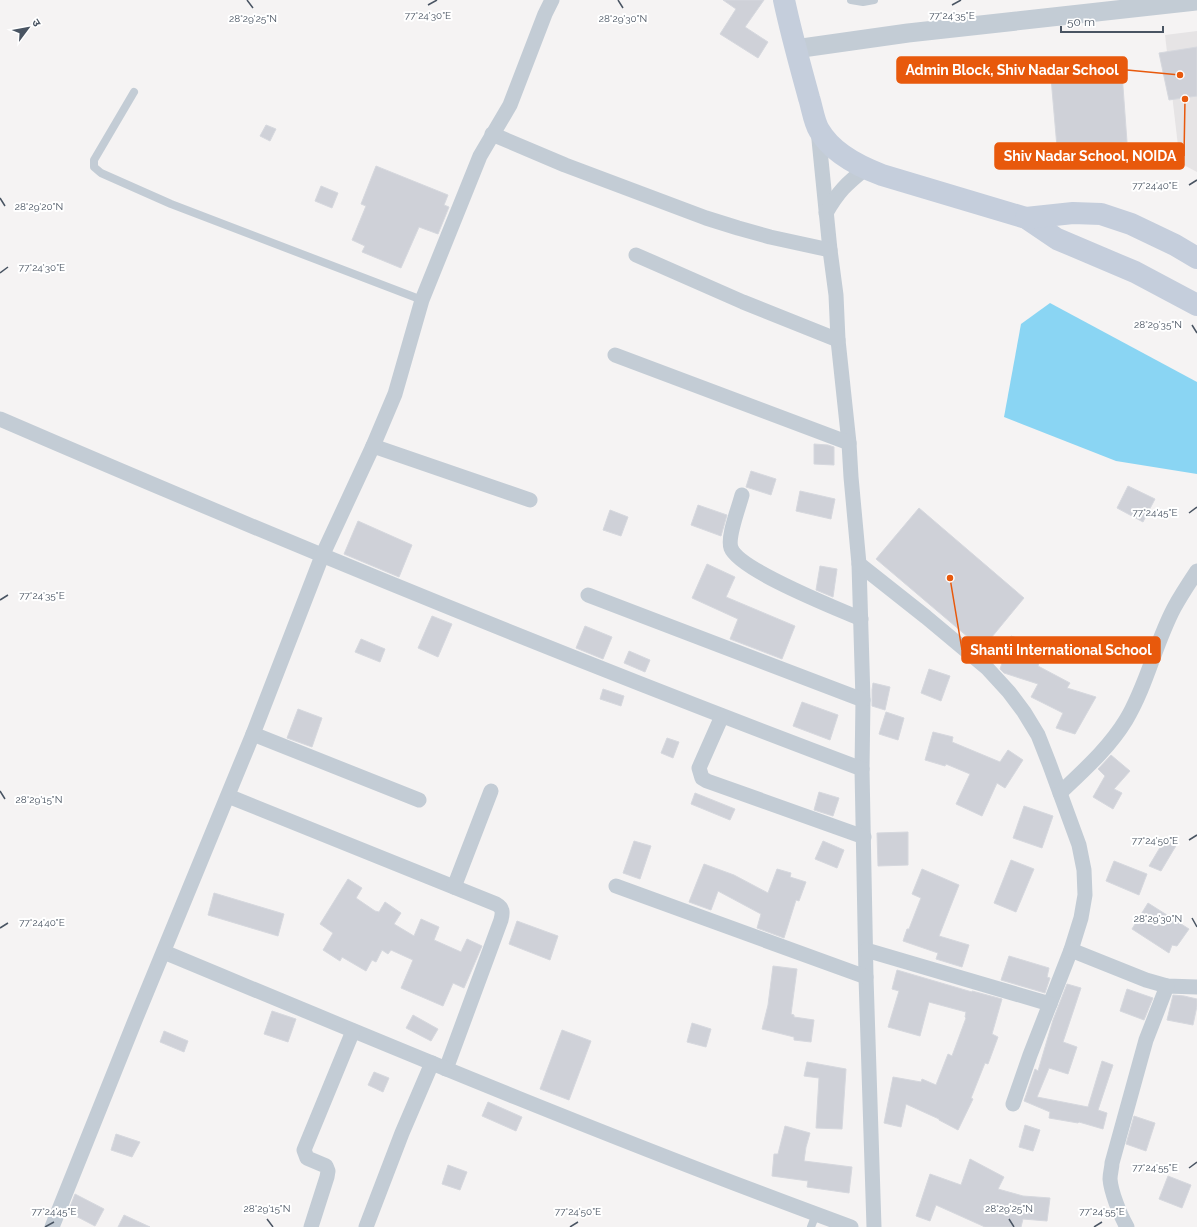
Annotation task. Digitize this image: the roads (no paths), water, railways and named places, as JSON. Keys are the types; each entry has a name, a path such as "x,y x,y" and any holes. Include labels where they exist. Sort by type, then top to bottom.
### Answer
{"main road":[{"path":"784,0 795,48 818,129 833,147 849,160 865,169 902,182 1026,218 1057,239 1134,272 1197,305"},
{"path":"1026,218 1073,213 1101,214 1131,224 1175,245 1197,258"}],"street":[{"path":"52,1227 254,734 322,556 373,446 395,394 422,300 480,156 510,105 545,14 552,0"},
{"path":"795,48 1154,3 1197,1"},
{"path":"818,129 836,295 838,340 849,443 859,564 863,700 862,768 866,977 874,1227"},
{"path":"492,134 565,165 706,218 770,237 830,250"},
{"path":"826,213 836,196 865,169"},
{"path":"636,255 743,302 838,340"},
{"path":"615,355 849,443"},
{"path":"0,419 322,556 722,716 862,768"},
{"path":"373,446 530,500"},
{"path":"742,494 730,539 731,549 737,556 750,566 784,585 861,619"},
{"path":"859,564 926,616 986,668 1009,692 1024,712 1038,735 1050,762 1079,845 1084,870 1084,895 1081,918 1071,950 1030,1055 1013,1104"},
{"path":"1060,792 1100,754 1126,720 1136,700 1174,607 1197,571"},
{"path":"588,595 863,700"},
{"path":"722,716 699,768 702,778 864,838"},
{"path":"254,734 419,800"},
{"path":"454,888 491,791"},
{"path":"228,796 496,904 503,912 492,947 439,1066 402,1133 366,1227"},
{"path":"616,886 866,977"},
{"path":"866,950 1050,1004"},
{"path":"1071,950 1146,980 1167,986 1197,987"},
{"path":"164,952 353,1031 709,1175 813,1221 851,1227"},
{"path":"1127,1227 1122,1219 1110,1179 1112,1162 1146,1040 1167,986"},
{"path":"311,1227 328,1171 326,1166 307,1158 304,1150 353,1031"}],"lane":[{"path":"851,0 863,2 874,0"},
{"path":"134,92 94,160 94,167 101,173 171,204 422,300"}],"water":[{"path":"1050,303 1197,382 1197,474 1116,461 1004,417 1021,324"}],"place":[{"name":"Admin Block, Shiv Nadar School","path":"1180,75"},
{"name":"Shiv Nadar School, NOIDA","path":"1185,99"},
{"name":"Shanti International School","path":"950,578"}]}
